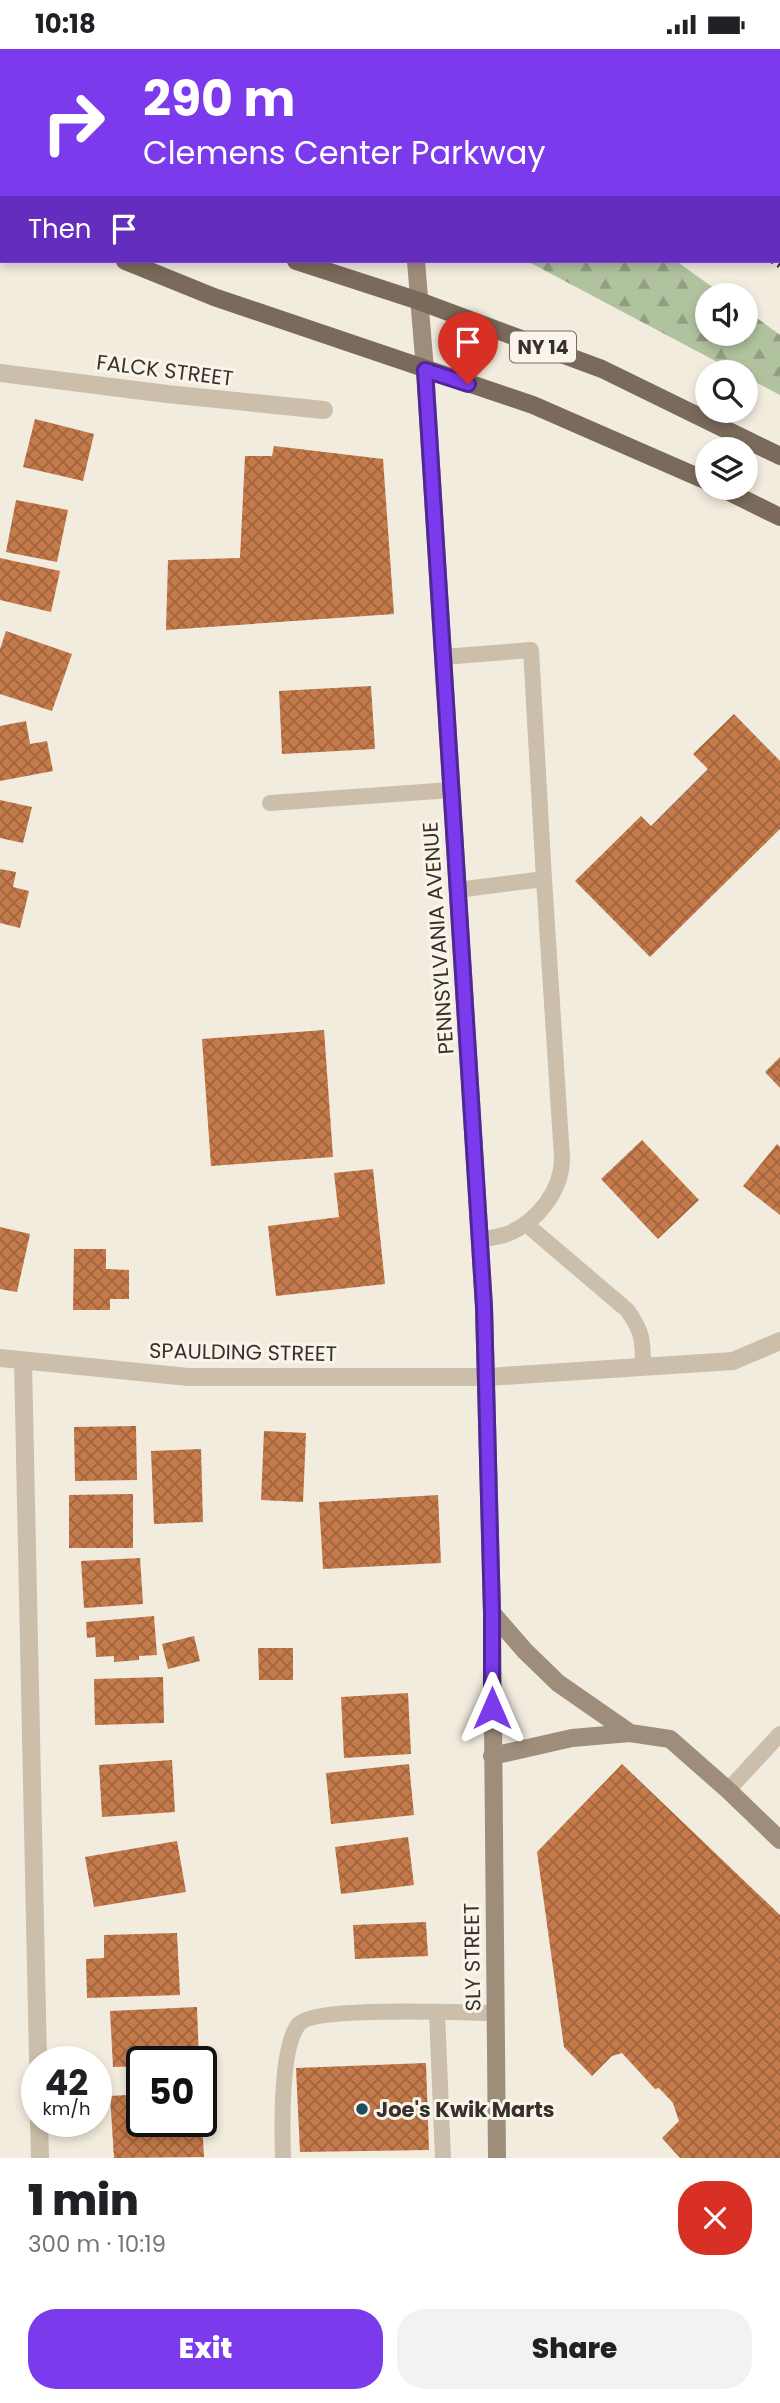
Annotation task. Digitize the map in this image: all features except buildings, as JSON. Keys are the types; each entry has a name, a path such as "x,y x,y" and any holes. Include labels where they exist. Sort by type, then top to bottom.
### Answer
{"main road":[{"path":"130,263 214,297 533,405 695,476"},
{"name":"NY 14","path":"302,263 419,301 602,369 780,456"},
{"name":"PENNSYLVANIA AVENUE","path":"416,263 480,1240 492,1613 492,1756"},
{"path":"745,500 780,517"},
{"path":"492,1613 558,1683 630,1733"},
{"path":"492,1756 561,1739 630,1733 670,1739 780,1840"},
{"name":"SLY STREET","path":"492,1756 497,2158"}],"street":[{"name":"FALCK STREET","path":"0,373 324,410"},
{"name":"SPAULDING STREET","path":"0,1358 188,1377 486,1377 733,1361 780,1341"},
{"path":"23,1362 38,2046"},
{"path":"39,2137 40,2158"}],"lane":[{"path":"443,657 531,650 562,1171 548,1200 526,1224 506,1234 480,1240"},
{"path":"270,803 451,790"},
{"path":"457,890 544,880"},
{"path":"526,1224 627,1310 638,1324 643,1341 643,1367"},
{"path":"728,1790 780,1734"},
{"path":"284,2158 282,2108 291,2038 300,2022 351,2012 495,2013"},
{"path":"437,2013 443,2158"}],"green space":[{"path":"531,263 679,263 707,283 695,283 695,346 758,346 758,319 780,335 780,395 758,383 758,360 714,360"}],"railway":[{"path":"775,263 780,266"}],"place":[{"name":"Joe's Kwik Marts","path":"362,2109"}],"route":[{"path":"468,384 425,370 484,1307 492,1708"}]}
